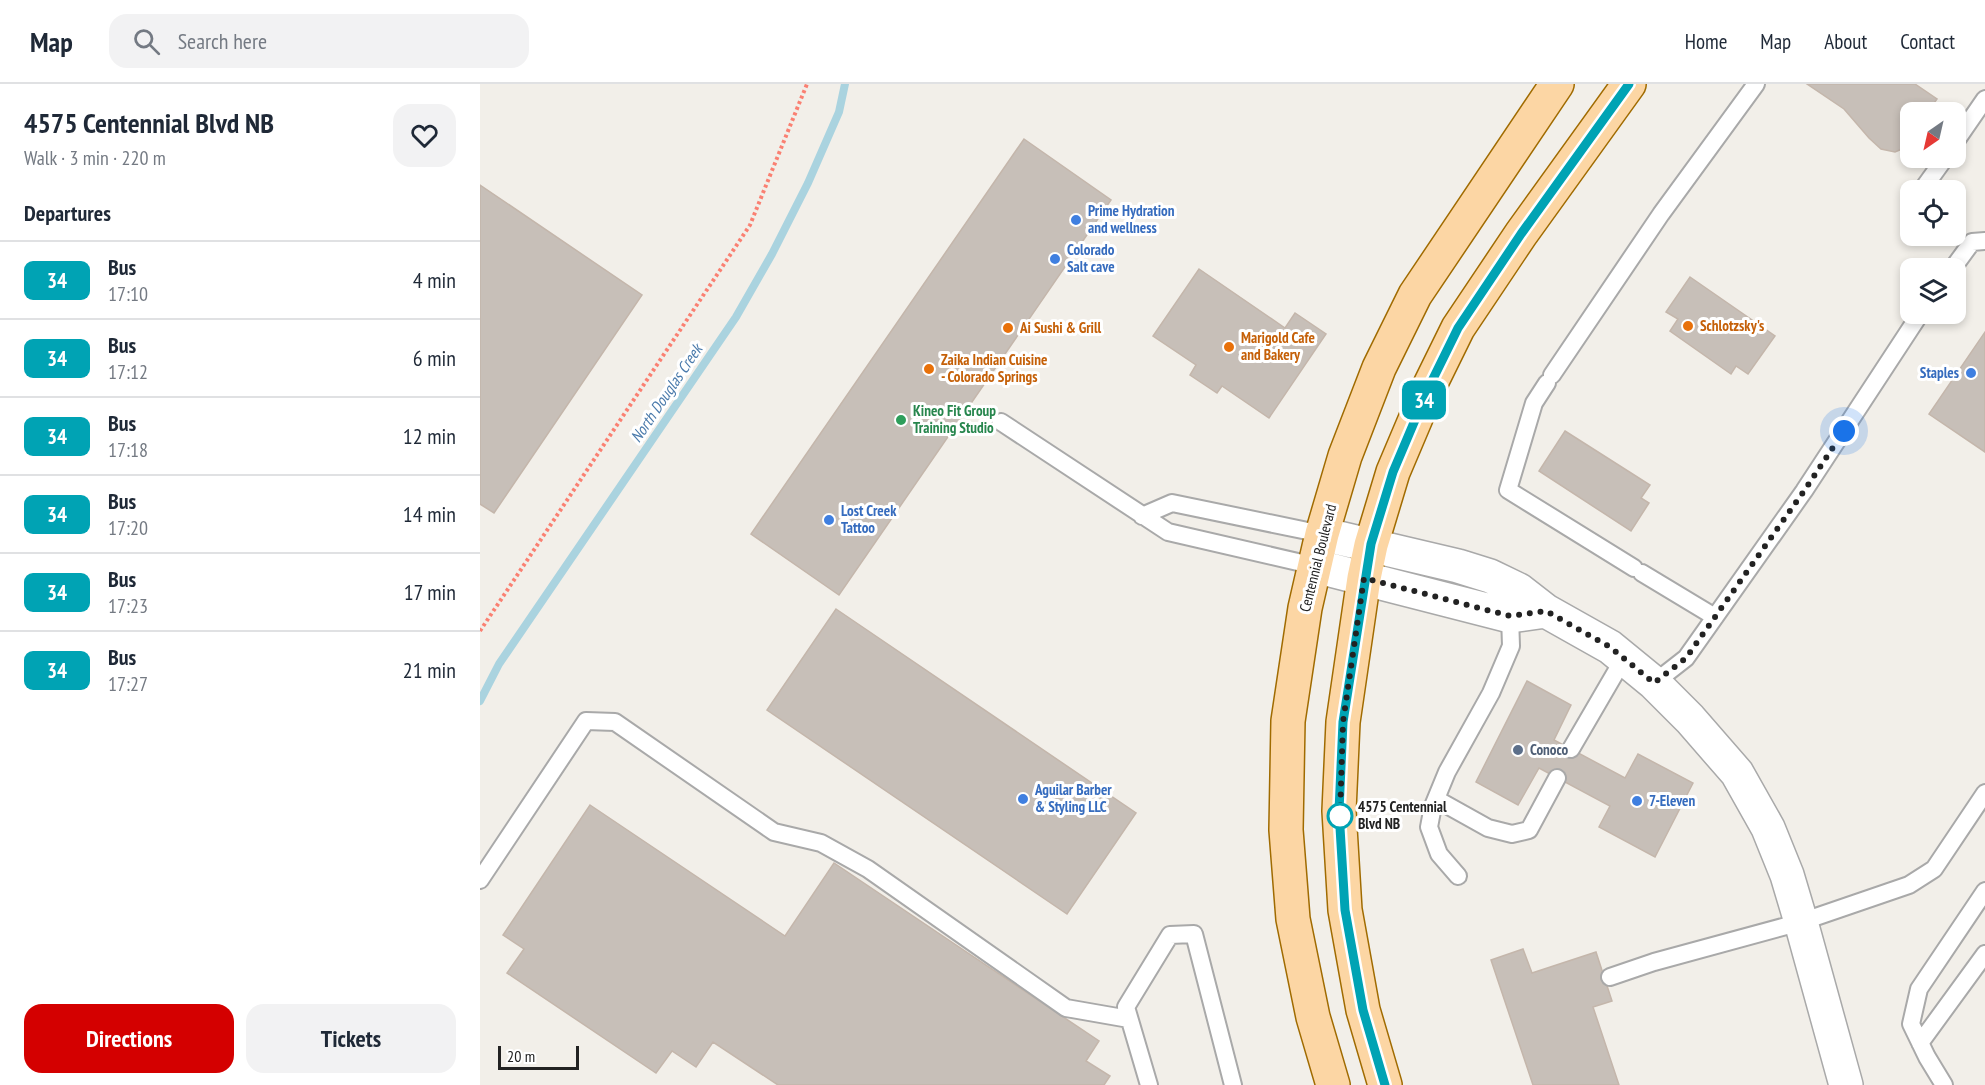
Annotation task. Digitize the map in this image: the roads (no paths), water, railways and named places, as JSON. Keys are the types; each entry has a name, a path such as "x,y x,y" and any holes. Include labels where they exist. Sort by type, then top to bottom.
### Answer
{"main road":[{"name":"Centennial Boulevard","path":"1333,1085 1313,1017 1293,919 1286,830 1288,721 1305,609 1345,456 1380,368 1415,295 1557,84"},
{"path":"1385,1085 1363,1010 1345,910 1339,811 1343,722 1371,544 1393,472 1429,387 1458,328 1521,234 1629,84"}],"street":[{"path":"1319,550 1371,544 1490,576 1520,590 1546,611 1610,647 1654,683 1737,773 1768,828 1787,875 1846,1085"},
{"path":"1319,550 1364,578 1510,616 1546,611"}],"lane":[{"path":"1715,617 1508,490 1534,403 1660,214 1756,84"},
{"path":"1966,127 1985,99"},
{"path":"1960,258 1972,242 1985,241"},
{"path":"1654,683 1686,658 1804,491 1913,324"},
{"path":"1001,422 1168,532 1319,550"},
{"path":"1142,516 1172,503 1319,550"},
{"path":"1458,876 1439,854 1429,827 1436,799 1447,771 1491,693 1511,646 1510,616"},
{"path":"1571,749 1624,658"},
{"path":"480,880 586,721 615,722 774,832 821,843 868,869 1066,1008 1129,1018"},
{"path":"1436,799 1488,828 1512,834 1529,830 1557,778"},
{"path":"1610,977 1654,962 1801,922 1909,885 1934,869 1985,793"},
{"path":"1944,1085 1911,1024 1919,989 1985,891"},
{"path":"1149,1085 1126,1006 1170,935 1194,934 1233,1085"},
{"path":"1920,1043 1985,954"}],"waterway":[{"name":"North Douglas Creek","path":"480,701 499,664 736,317 772,254 808,183 839,112 845,84"}],"place":[{"name":"Prime Hydration and wellness","path":"1076,220"},
{"name":"Colorado Salt cave","path":"1055,259"},
{"name":"Schlotzsky's","path":"1688,326"},
{"name":"Ai Sushi & Grill","path":"1008,328"},
{"name":"Marigold Cafe and Bakery","path":"1229,347"},
{"name":"Zaika Indian Cuisine - Colorado Springs","path":"929,369"},
{"name":"Staples","path":"1971,373"},
{"name":"Kineo Fit Group Training Studio","path":"901,420"},
{"name":"Lost Creek Tattoo","path":"829,520"},
{"name":"Conoco","path":"1518,750"},
{"name":"Aguilar Barber & Styling LLC","path":"1023,799"},
{"name":"7-Eleven","path":"1637,801"},
{"name":"4575 Centennial Blvd NB","path":"1340,816"}]}
